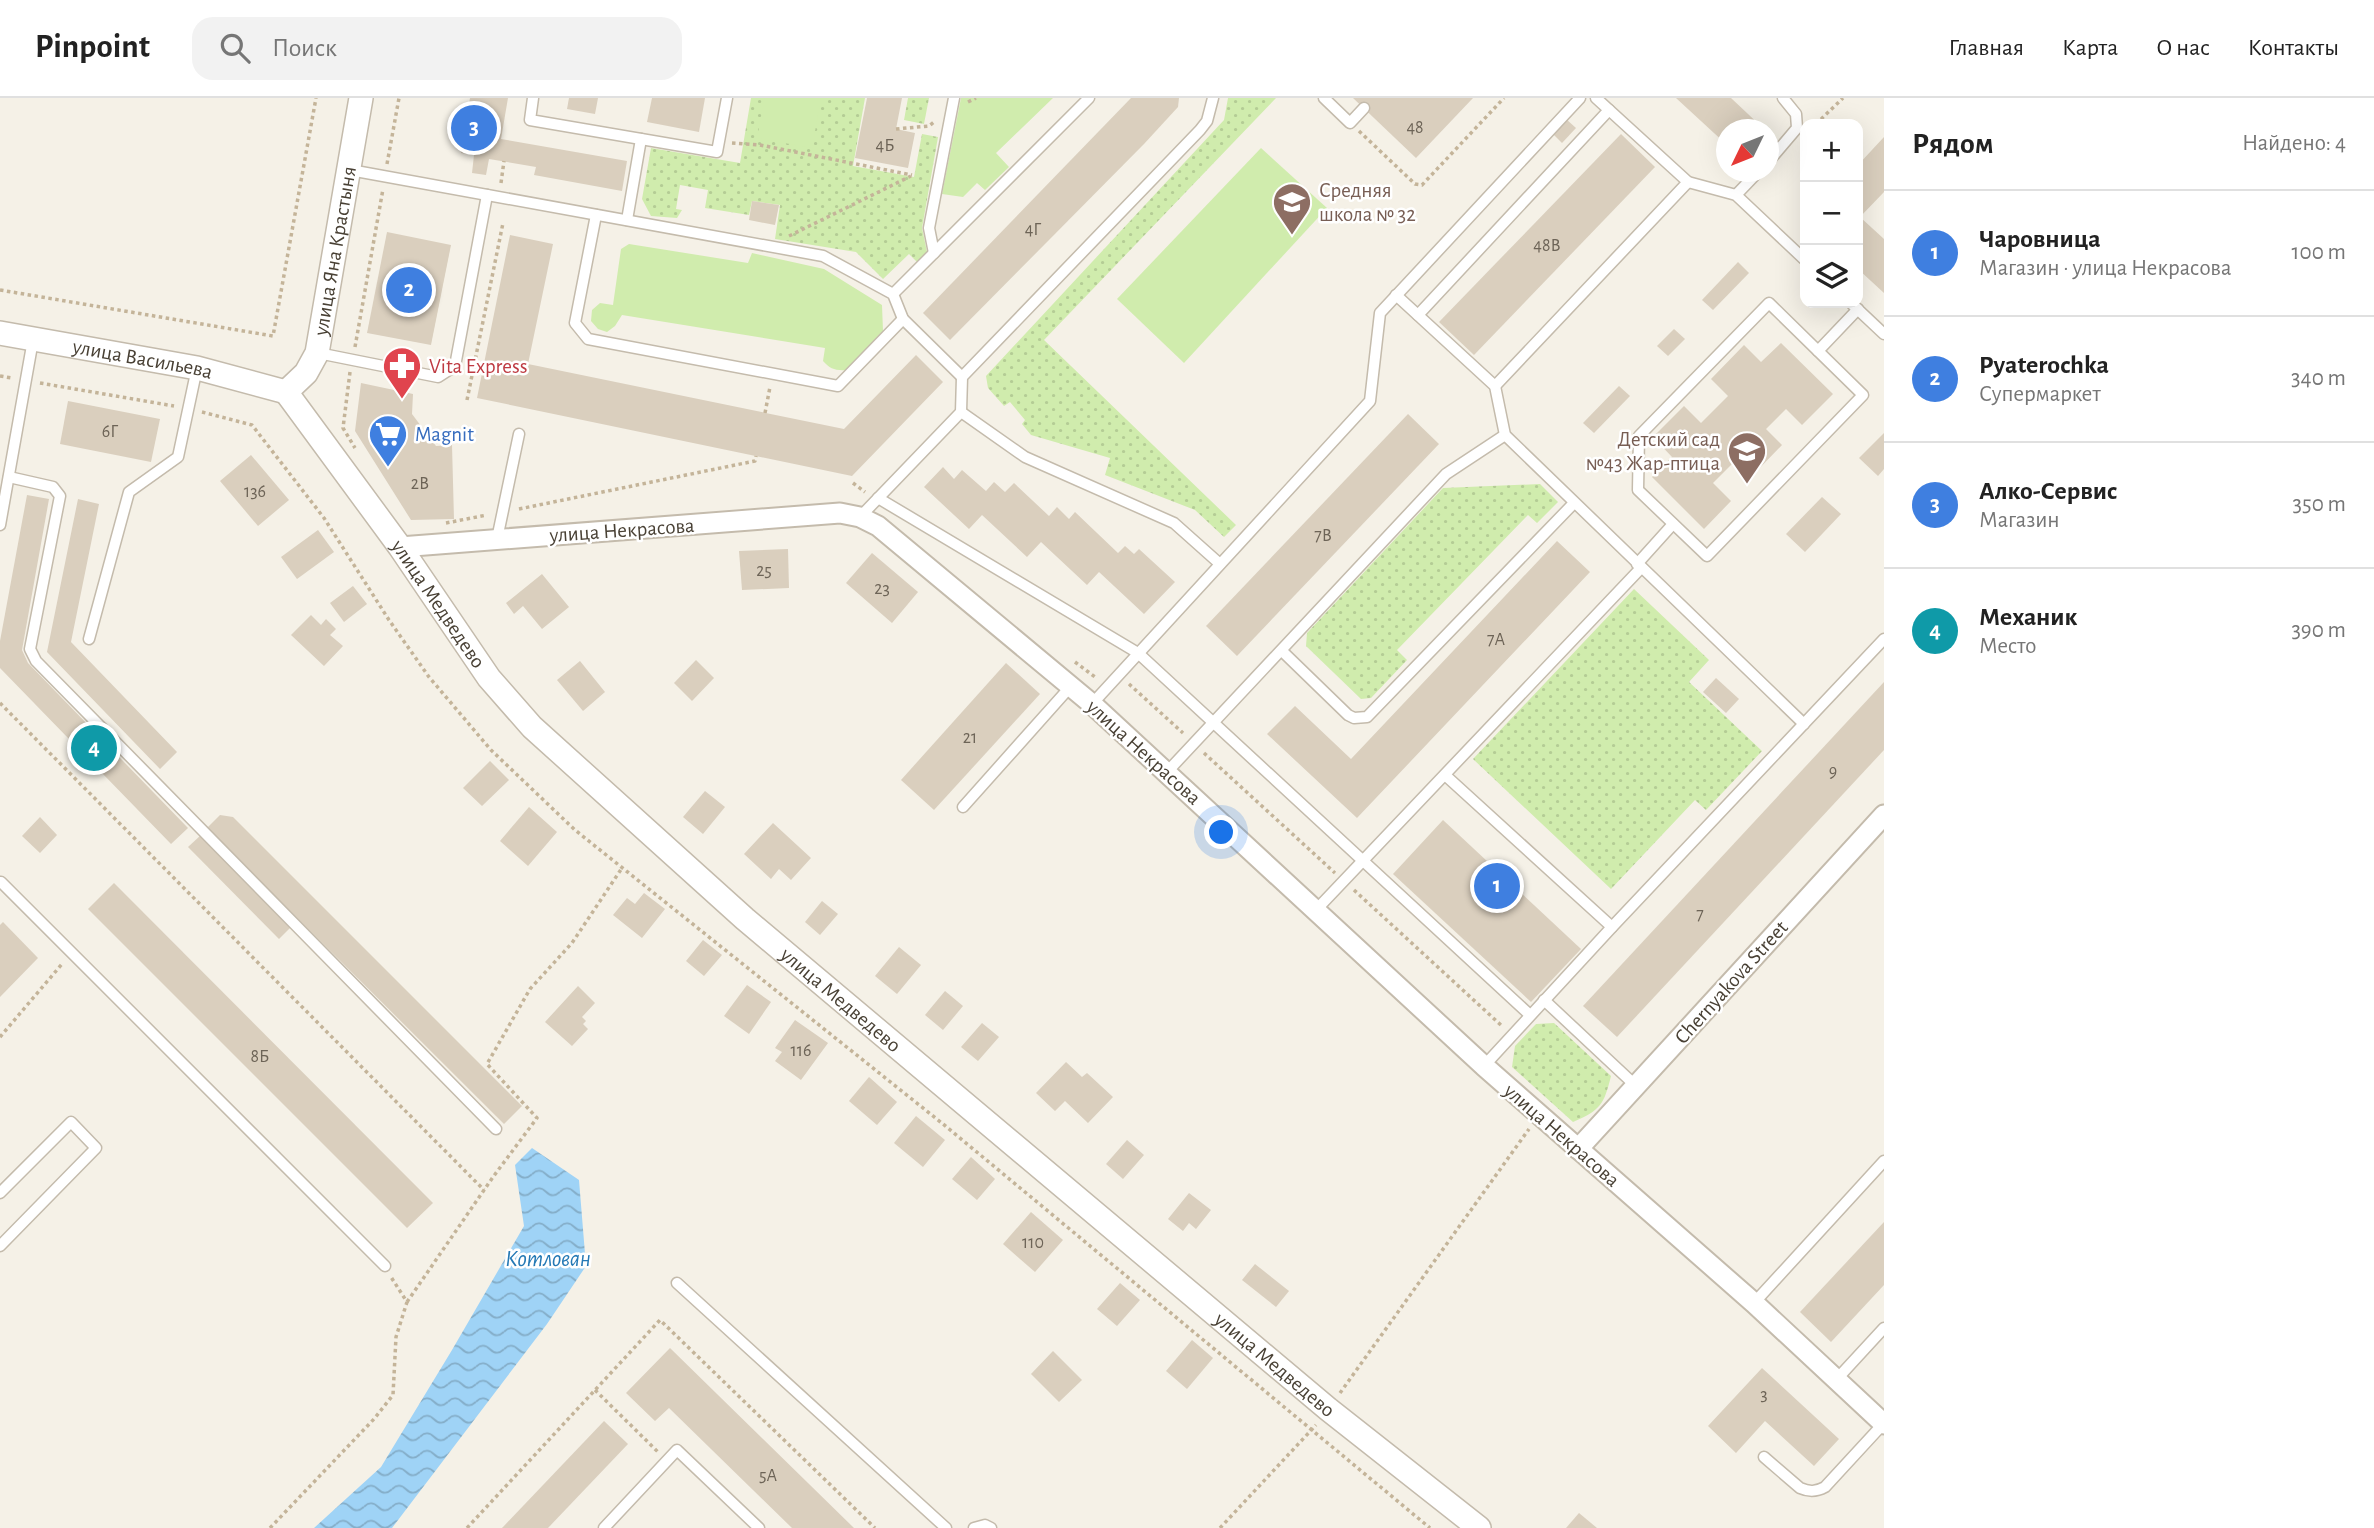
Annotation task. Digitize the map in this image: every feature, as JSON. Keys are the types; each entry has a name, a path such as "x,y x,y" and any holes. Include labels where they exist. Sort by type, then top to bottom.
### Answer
{"street":[{"name":"улица Яна Крастыня","path":"286,392 306,373 317,353 361,98"},
{"name":"улица Васильева","path":"0,333 197,368 286,392"},
{"name":"улица Медведево","path":"286,392 400,547 489,678 532,727 745,919 1328,1409 1479,1528"},
{"name":"улица Некрасова","path":"400,547 841,513 860,517 878,526 1071,686 1484,1066 1754,1303 1884,1424"},
{"name":"Chernyakova Street","path":"1578,1149 1884,815"}],"lane":[{"path":"533,98 530,120 717,152 727,98"},
{"path":"934,253 929,229 954,98"},
{"path":"893,294 1088,98"},
{"path":"860,517 961,412 962,377 1200,130 1207,121 1213,98"},
{"path":"1324,98 1350,123 1364,108"},
{"path":"1091,704 1370,401 1380,313 1580,98"},
{"path":"1596,98 1688,182 1736,195 1800,255"},
{"path":"1779,149 1797,128 1796,114 1783,98"},
{"path":"1418,315 1609,110"},
{"path":"627,220 641,139"},
{"path":"350,170 823,256 893,294 903,319 962,377"},
{"path":"1494,386 1688,182"},
{"path":"1736,195 1748,182"},
{"path":"317,353 438,377 455,366 487,195"},
{"path":"596,215 575,323 588,339 838,386 903,319"},
{"path":"1396,295 1494,386 1505,435 1804,724"},
{"path":"1769,303 1818,351 1863,395 1707,556 1639,490 1639,436 1769,303"},
{"path":"1818,351 1852,308"},
{"path":"1856,308 1884,334"},
{"path":"0,525 33,339"},
{"path":"89,639 129,492 178,457 197,368"},
{"path":"961,412 1025,457 1174,523 1220,564"},
{"path":"497,539 519,434"},
{"path":"1167,772 1447,474 1505,435"},
{"path":"0,460 11,463"},
{"path":"9,477 53,486 60,496 30,649 36,661 496,1129"},
{"path":"878,498 1138,653 1530,1015"},
{"path":"1282,651 1348,715 1354,718 1367,717 1574,503"},
{"path":"1316,910 1639,566 1673,524"},
{"path":"1484,1066 1884,639"},
{"path":"963,807 1071,686"},
{"path":"1445,775 1612,927"},
{"path":"0,882 385,1266"},
{"path":"1544,1000 1636,1086"},
{"path":"0,1193 71,1122 96,1148 0,1246"},
{"path":"1754,1303 1884,1161"},
{"path":"677,1283 946,1528"},
{"path":"1836,1380 1884,1328"},
{"path":"1764,1457 1800,1488 1807,1491 1820,1490 1884,1424"},
{"path":"604,1528 677,1450 759,1528"},
{"path":"974,1528 985,1525 991,1528"}],"path":[{"path":"0,290 273,336 316,98"},
{"path":"353,360 398,98"},
{"path":"1350,123 1415,184 1422,185 1504,98"},
{"path":"1821,119 1843,98"},
{"path":"896,129 929,126"},
{"path":"719,142 760,145 912,175 768,246"},
{"path":"498,197 504,161"},
{"path":"467,400 503,223"},
{"path":"350,375 343,428 357,450"},
{"path":"765,413 773,375"},
{"path":"0,376 188,409 252,425"},
{"path":"442,523 755,461 756,456"},
{"path":"0,703 484,1190"},
{"path":"270,1528 374,1419 393,1395 396,1337 407,1301 537,1118 487,1064 530,989 572,943 622,868"},
{"path":"0,1037 71,952"},
{"path":"1220,1528 1311,1432 1539,1115"},
{"path":"385,1266 407,1301"},
{"path":"467,1528 660,1320 875,1528"},
{"path":"595,1390 667,1460"}],"green space":[{"path":"751,98 865,98 853,166 914,177 922,134 938,137 922,228 927,252 917,262 909,254 883,279 856,252 775,239 780,205 752,201 749,215 705,208 708,190 680,185 676,209 682,210 677,218 651,216 642,199 651,148 740,163"},
{"path":"765,98 821,98 812,148 757,138"},
{"path":"908,98 929,98 924,124 904,120"},
{"path":"961,98 1053,98 996,153 1009,167 985,190 977,183 963,197 942,194"},
{"path":"1228,98 1276,98 1044,340 1236,525 1224,537 1195,510 1105,475 1110,458 1031,435 1022,424 1025,420 1010,402 1004,406 988,388 986,376 1224,120"},
{"path":"1261,148 1327,208 1184,363 1117,299"},
{"path":"629,244 748,263 752,253 824,269 882,305 883,331 847,370 836,370 823,361 825,348 622,315 607,332 598,329 591,321 592,310 600,303 613,305 621,249"},
{"path":"1540,484 1558,502 1537,523 1528,515 1397,650 1407,660 1371,698 1361,699 1306,646 1307,633 1443,488"},
{"path":"1634,589 1709,660 1689,682 1762,751 1706,810 1695,800 1611,889 1473,759"},
{"path":"1554,1023 1611,1076 1600,1105 1590,1114 1573,1122 1512,1067 1515,1046 1536,1024"}],"water":[{"name":"Котлован","path":"532,1148 579,1180 586,1266 547,1324 392,1528 314,1528 381,1467 524,1226 515,1165"}],"building":[{"path":"470,98 508,98 501,139 627,161 622,191 534,175 536,167 489,159 486,175 472,173 474,155 461,153"},
{"path":"569,98 598,98 595,114 567,109"},
{"path":"652,98 705,98 699,132 647,122"},
{"path":"867,98 902,98 896,129 915,133 908,168 855,158"},
{"path":"1131,98 1179,98 1178,107 1144,144 950,340 923,313"},
{"path":"1353,98 1473,98 1416,158"},
{"path":"1676,98 1731,98 1753,119 1716,119 1716,135"},
{"path":"1566,119 1576,128 1562,143 1552,133"},
{"path":"1621,134 1655,167 1474,355 1439,322"},
{"path":"1884,137 1884,192 1863,214 1863,182 1863,160"},
{"path":"752,201 779,205 775,225 749,220"},
{"path":"1863,220 1884,239 1884,293 1863,274"},
{"path":"387,232 451,245 431,345 367,333"},
{"path":"510,235 553,244 528,364 844,429 916,355 943,382 852,476 477,398"},
{"path":"1738,262 1749,273 1713,310 1702,300"},
{"path":"1674,329 1685,339 1668,356 1657,346"},
{"path":"1781,343 1833,394 1802,425 1786,409 1766,429 1782,445 1751,477 1735,461 1713,483 1731,501 1704,529 1652,477 1672,457 1653,437 1684,406 1701,423 1728,396 1711,379 1744,345 1761,362"},
{"path":"361,383 413,394 412,414 436,446 452,445 454,519 411,520 355,431"},
{"path":"1619,386 1630,396 1594,433 1583,423"},
{"path":"68,401 160,419 151,462 60,444"},
{"path":"1408,414 1439,444 1237,656 1206,626"},
{"path":"1884,433 1884,469 1878,476 1859,458"},
{"path":"251,455 289,500 258,526 220,481"},
{"path":"943,467 954,479 962,470 986,491 994,482 1005,492 1014,483 1049,516 1057,507 1069,519 1075,512 1118,553 1125,546 1134,554 1139,549 1175,582 1144,614 1099,572 1087,585 1041,542 1027,557 982,515 969,529 924,487"},
{"path":"27,495 49,499 22,650 28,663 188,828 171,844 0,668 0,641"},
{"path":"1822,497 1841,514 1805,552 1786,534"},
{"path":"78,499 99,504 71,642 177,752 160,769 47,652"},
{"path":"318,530 334,552 297,579 281,557"},
{"path":"1557,541 1590,572 1357,818 1267,734 1295,706 1351,759"},
{"path":"788,549 789,588 742,590 739,551"},
{"path":"872,553 918,592 892,623 846,583"},
{"path":"542,574 569,607 542,629 523,606 514,614 506,603"},
{"path":"353,586 367,604 344,622 330,603"},
{"path":"311,615 321,625 326,619 336,629 330,635 343,646 324,666 291,635"},
{"path":"696,660 714,678 692,701 674,683"},
{"path":"580,661 605,692 583,711 557,680"},
{"path":"1006,663 1040,694 934,810 901,780"},
{"path":"1716,678 1739,699 1726,713 1703,692"},
{"path":"1884,682 1884,750 1617,1037 1583,1006"},
{"path":"490,761 509,780 482,806 463,788"},
{"path":"705,791 725,807 703,834 683,817"},
{"path":"529,807 557,832 528,866 500,841"},
{"path":"220,815 233,817 522,1106 504,1124 207,828"},
{"path":"40,817 57,835 40,853 22,836"},
{"path":"1443,820 1581,949 1531,1002 1393,874"},
{"path":"773,823 811,858 791,880 779,869 771,879 744,854"},
{"path":"201,835 291,927 279,939 188,847"},
{"path":"114,883 433,1203 407,1228 88,909"},
{"path":"644,893 665,909 642,938 613,915 627,898 635,904"},
{"path":"822,901 838,914 820,935 805,922"},
{"path":"3,922 38,958 0,997 0,925"},
{"path":"703,940 722,955 704,976 686,961"},
{"path":"899,947 921,965 897,994 875,976"},
{"path":"747,985 771,1002 749,1034 724,1016"},
{"path":"578,986 595,1003 582,1017 586,1021 583,1024 588,1029 572,1046 545,1022"},
{"path":"945,991 963,1006 943,1030 925,1015"},
{"path":"795,1020 828,1043 801,1080 775,1061 782,1052 775,1048"},
{"path":"982,1023 999,1037 978,1061 961,1047"},
{"path":"1066,1062 1082,1077 1087,1073 1113,1097 1088,1123 1065,1101 1055,1111 1036,1093"},
{"path":"869,1077 897,1102 877,1125 849,1101"},
{"path":"916,1116 945,1140 923,1167 894,1143"},
{"path":"1127,1140 1144,1155 1123,1179 1106,1164"},
{"path":"971,1157 995,1179 977,1200 952,1179"},
{"path":"1189,1193 1211,1210 1196,1229 1189,1223 1183,1231 1168,1219"},
{"path":"1031,1212 1063,1240 1035,1272 1003,1244"},
{"path":"1884,1222 1884,1285 1831,1342 1800,1312"},
{"path":"1255,1264 1289,1291 1276,1307 1242,1280"},
{"path":"1120,1283 1140,1300 1117,1326 1097,1309"},
{"path":"1192,1340 1213,1358 1187,1389 1166,1371"},
{"path":"670,1348 854,1528 792,1528 669,1408 655,1421 626,1393"},
{"path":"1053,1351 1082,1380 1059,1402 1031,1374"},
{"path":"1762,1368 1839,1439 1814,1466 1765,1421 1736,1453 1708,1426"},
{"path":"604,1421 628,1444 548,1528 502,1528"},
{"path":"1579,1513 1597,1528 1566,1528"}],"place":[{"name":"Алко-Сервис","path":"474,128"},
{"name":"Средняя школа № 32","path":"1292,236"},
{"name":"Pyaterochka","path":"409,290"},
{"name":"Vita Express","path":"402,400"},
{"name":"Magnit","path":"388,468"},
{"name":"Детский сад №43 Жар-птица","path":"1747,485"},
{"name":"Механик","path":"94,748"},
{"name":"Чаровница","path":"1497,886"}]}
